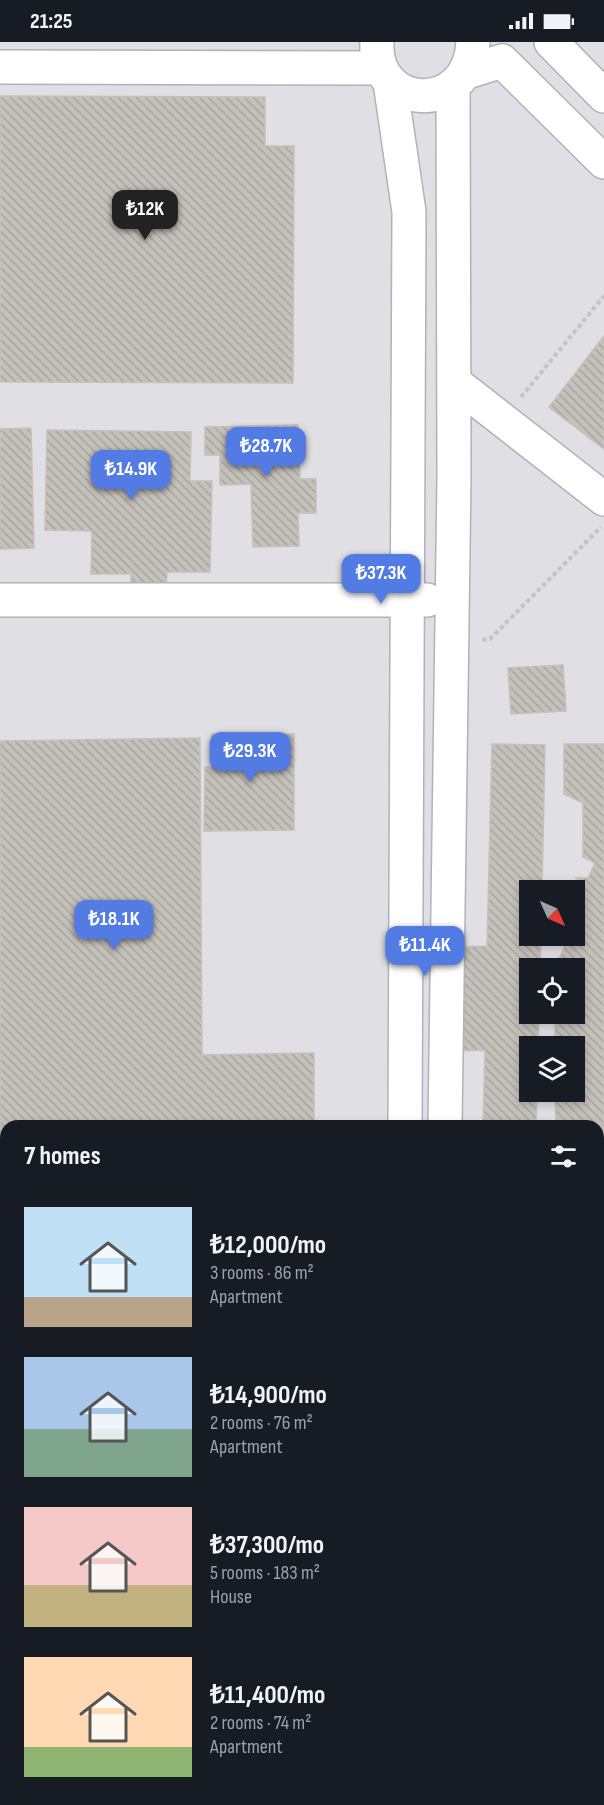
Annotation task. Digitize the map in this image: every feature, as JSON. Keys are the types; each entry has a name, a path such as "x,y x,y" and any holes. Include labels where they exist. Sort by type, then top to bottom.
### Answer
{"street":[{"path":"550,42 604,96"},
{"path":"383,64 399,89 415,95 432,95 444,92 464,66 502,61 604,162"},
{"path":"0,67 383,64"},
{"path":"383,64 409,212 405,1120"},
{"path":"445,1120 454,382 464,66"},
{"path":"454,382 604,499"},
{"path":"0,600 452,600"},
{"path":"405,1003 447,1003"}],"path":[{"path":"502,420 604,296"},
{"path":"452,645 490,639 604,524"}],"shaded area":[{"path":"0,42 604,42 604,1120 0,1120"}],"building":[{"path":"0,96 265,97 265,146 294,146 293,383 0,382"},
{"path":"604,336 604,449 549,407"},
{"path":"298,425 300,479 316,479 316,513 298,513 299,546 253,547 251,484 220,485 220,455 205,455 205,427"},
{"path":"31,428 34,548 0,549 0,429"},
{"path":"47,430 191,432 190,481 212,481 210,572 167,572 166,587 131,586 131,574 91,574 92,531 45,530"},
{"path":"563,665 566,711 511,714 508,668"},
{"path":"212,734 294,734 294,830 204,831 205,767 212,767"},
{"path":"200,738 202,1055 314,1053 314,1120 0,1120 0,741"},
{"path":"492,744 545,745 542,880 519,880 519,946 541,946 540,958 519,958 519,1024 539,1024 538,1036 519,1036 519,1102 537,1102 536,1120 483,1120 485,1050 454,1051 456,947 487,946"},
{"path":"564,744 604,744 604,1120 556,1120 555,1102 585,1102 585,1036 555,1036 555,1024 585,1024 585,958 559,958 564,946 585,946 585,880 576,878 588,878 595,863 583,857 583,803 564,794"}]}
